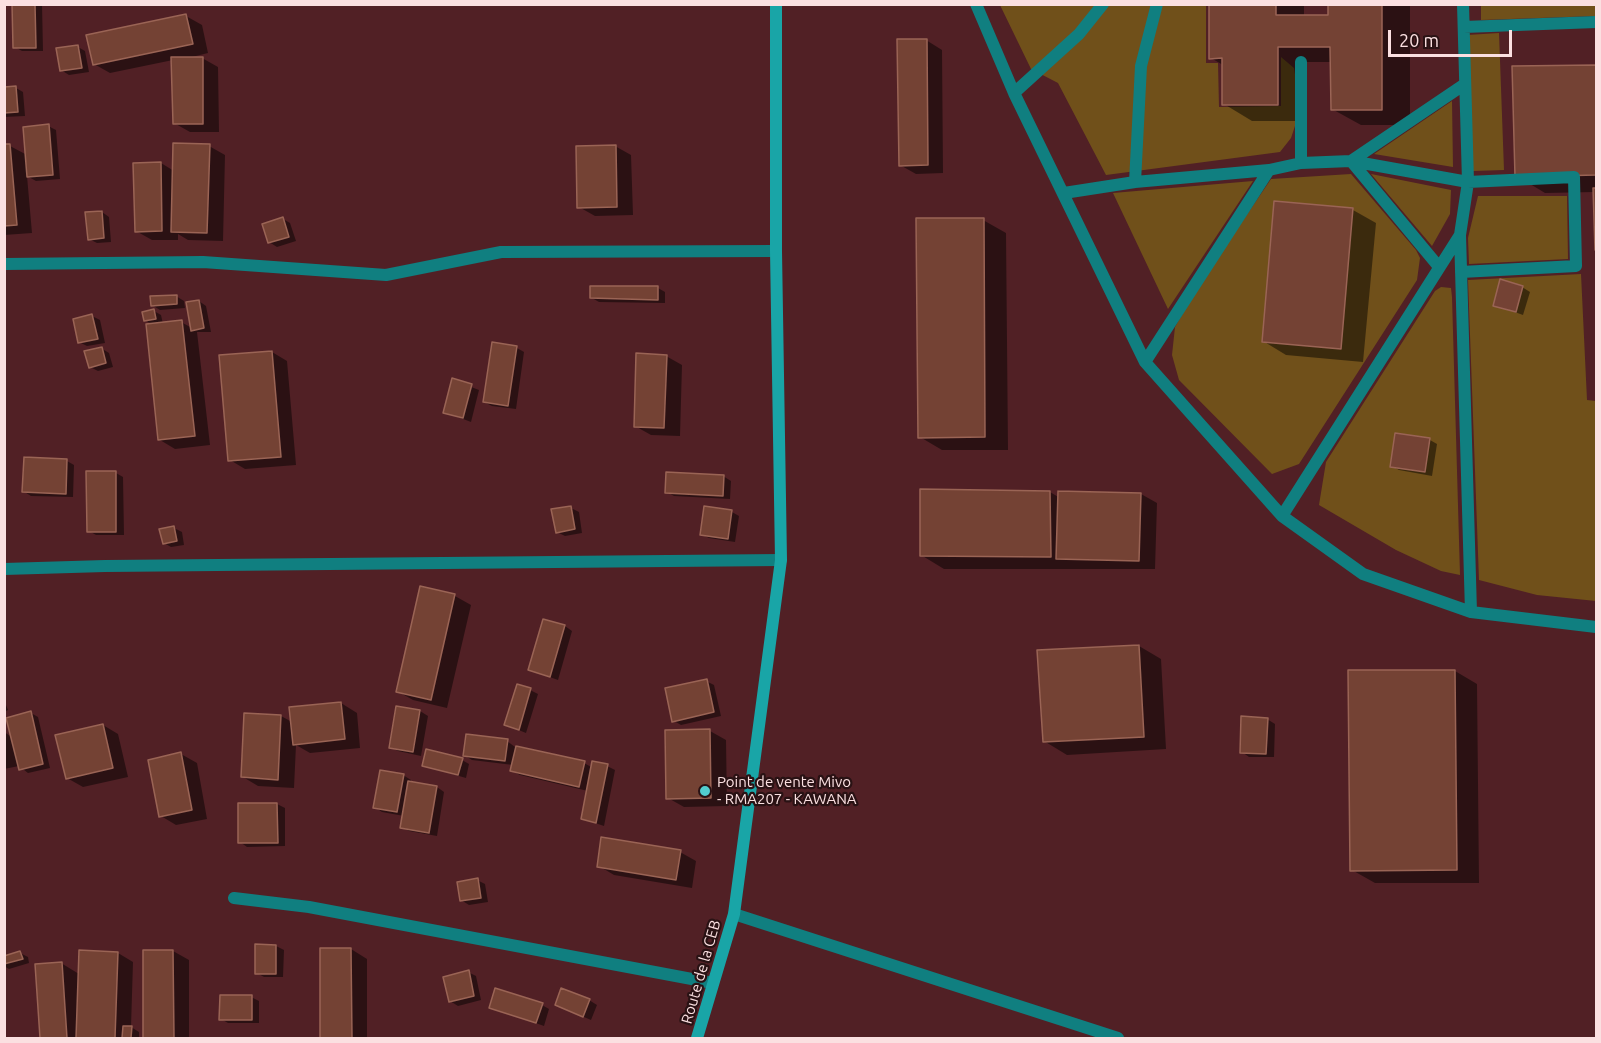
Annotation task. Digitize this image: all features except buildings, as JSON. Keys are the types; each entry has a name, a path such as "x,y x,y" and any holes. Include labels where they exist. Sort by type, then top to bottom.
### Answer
{"main road":[{"name":"Route de la CEB","path":"697,1038 734,914 781,561 776,251 776,4"}],"street":[{"path":"976,4 1014,93 1145,362 1282,516 1363,574 1470,612 1596,627"},
{"path":"1014,93 1079,34 1103,4"},
{"path":"1135,182 1141,66 1157,4"},
{"path":"1463,4 1468,182 1460,234 1470,612"},
{"path":"1464,27 1596,22"},
{"path":"1301,163 1302,62"},
{"path":"1351,161 1465,84"},
{"path":"1064,193 1135,182 1269,170 1301,163 1351,161 1468,182 1574,177 1576,266 1461,272"},
{"path":"1351,161 1439,267"},
{"path":"1145,362 1269,170"},
{"path":"1282,516 1460,234"},
{"path":"4,264 203,262 386,275 501,252 776,251"},
{"path":"4,569 781,561"},
{"path":"234,898 309,907 713,982"},
{"path":"734,914 1118,1038"}],"shaded area":[{"path":"1000,5 1206,5 1206,63 1218,63 1219,107 1281,106 1281,57 1294,68 1297,87 1295,126 1291,138 1280,152 1106,175 1058,83 1031,69"},
{"path":"1481,5 1596,5 1596,16 1481,20"},
{"path":"1499,33 1504,170 1473,171 1467,35"},
{"path":"1452,101 1453,167 1374,154"},
{"path":"1351,174 1416,250 1420,258 1417,280 1299,464 1272,474 1179,380 1172,355 1175,327 1195,291 1271,179"},
{"path":"1371,174 1451,190 1450,214 1432,246"},
{"path":"1253,181 1168,309 1113,193"},
{"path":"1478,196 1567,196 1568,259 1469,264 1468,238"},
{"path":"1581,274 1587,400 1596,401 1596,601 1537,595 1479,580 1468,280"},
{"path":"1441,287 1451,288 1452,297 1460,575 1441,571 1396,550 1319,505 1326,462 1435,291"}],"place":[{"name":"Point de vente Mivo - RMA207 - KAWANA","path":"705,791"}]}
